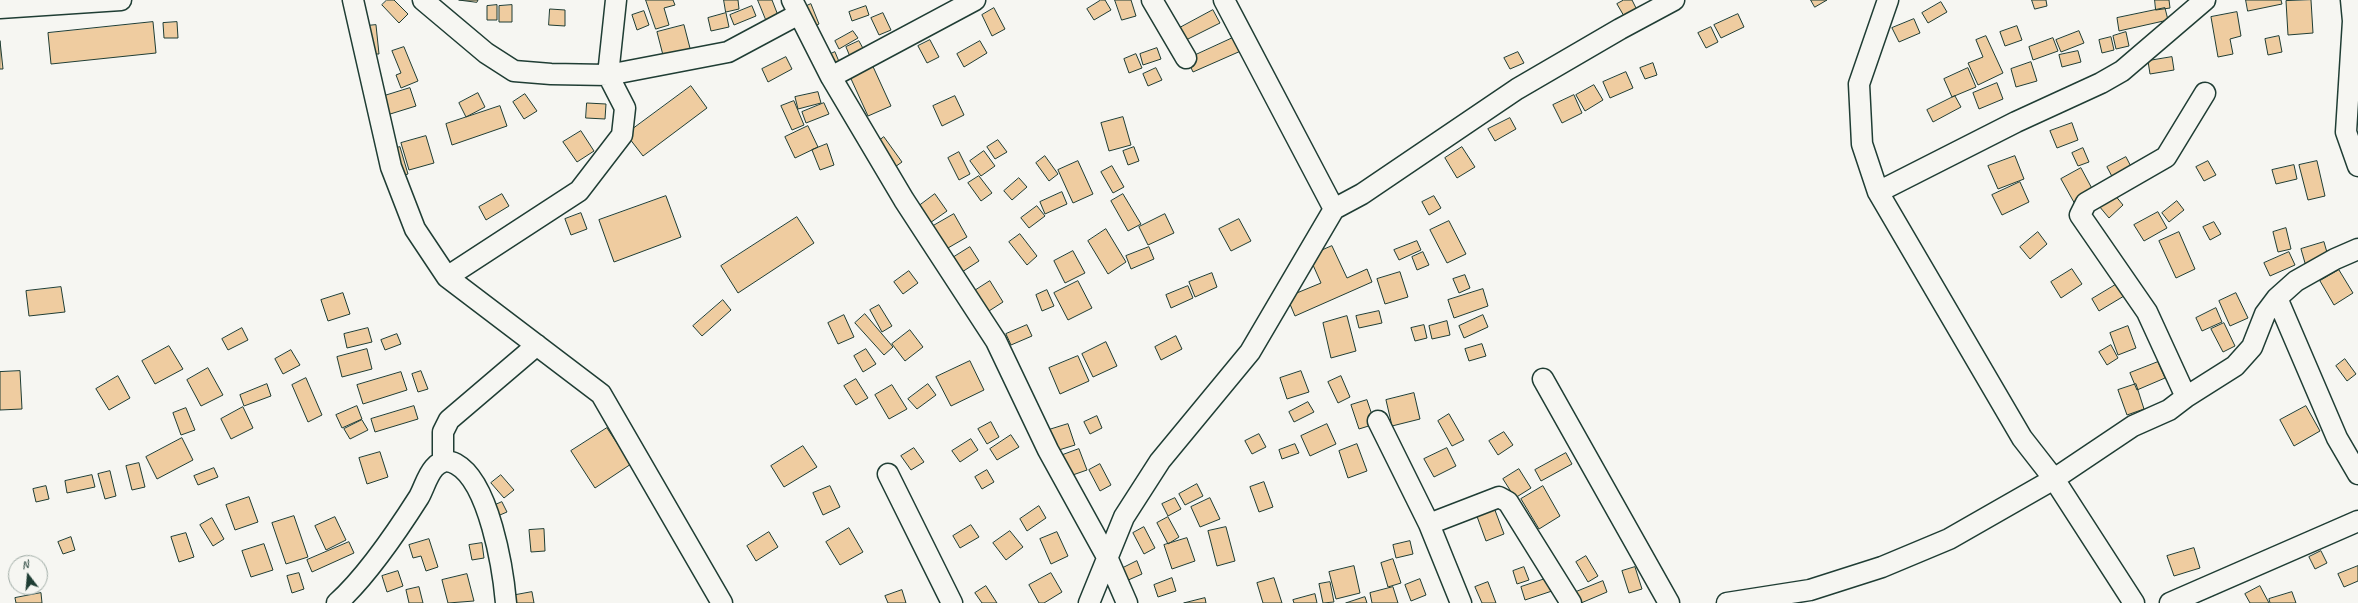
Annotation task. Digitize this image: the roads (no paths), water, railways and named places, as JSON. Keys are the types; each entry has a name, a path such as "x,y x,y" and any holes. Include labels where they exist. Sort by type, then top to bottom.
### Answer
{"street":[{"path":"0,8 121,0"},
{"path":"353,0 391,167 415,229 447,277 601,394 721,602"},
{"path":"423,0 486,53 514,71 608,75 728,52 795,7 831,77 929,242 996,342 1048,450 1107,557 1127,603"},
{"path":"447,277 579,191 622,135 625,108 608,75 616,0"},
{"path":"831,77 975,0"},
{"path":"1152,0 1186,58"},
{"path":"1224,0 1334,209"},
{"path":"1089,603 1124,518 1160,461 1250,352 1334,209 1362,194 1518,89 1620,29 1674,0"},
{"path":"1888,0 1860,84 1862,144 1878,192 2022,438 2054,479 2134,603"},
{"path":"1878,192 2016,122 2101,83 2128,66 2205,0"},
{"path":"2351,0 2353,29 2346,132 2358,166"},
{"path":"2186,397 2147,312 2080,215 2086,203 2166,158 2205,93"},
{"path":"1727,603 1810,590 1882,567 1949,539 2054,479 2133,426 2169,410 2186,397 2235,366 2252,347 2265,314 2277,298 2296,281 2335,259 2358,249"},
{"path":"2277,298 2337,438 2358,474"},
{"path":"443,462 443,432 449,420 537,345"},
{"path":"1543,379 1669,603"},
{"path":"1378,421 1429,524 1461,603"},
{"path":"341,601 393,536 419,496 434,468 443,462 449,461 464,469 484,505 499,549 506,603"},
{"path":"888,474 952,603"},
{"path":"1429,524 1499,497 1508,502 1570,603"},
{"path":"2170,603 2358,521"}]}
